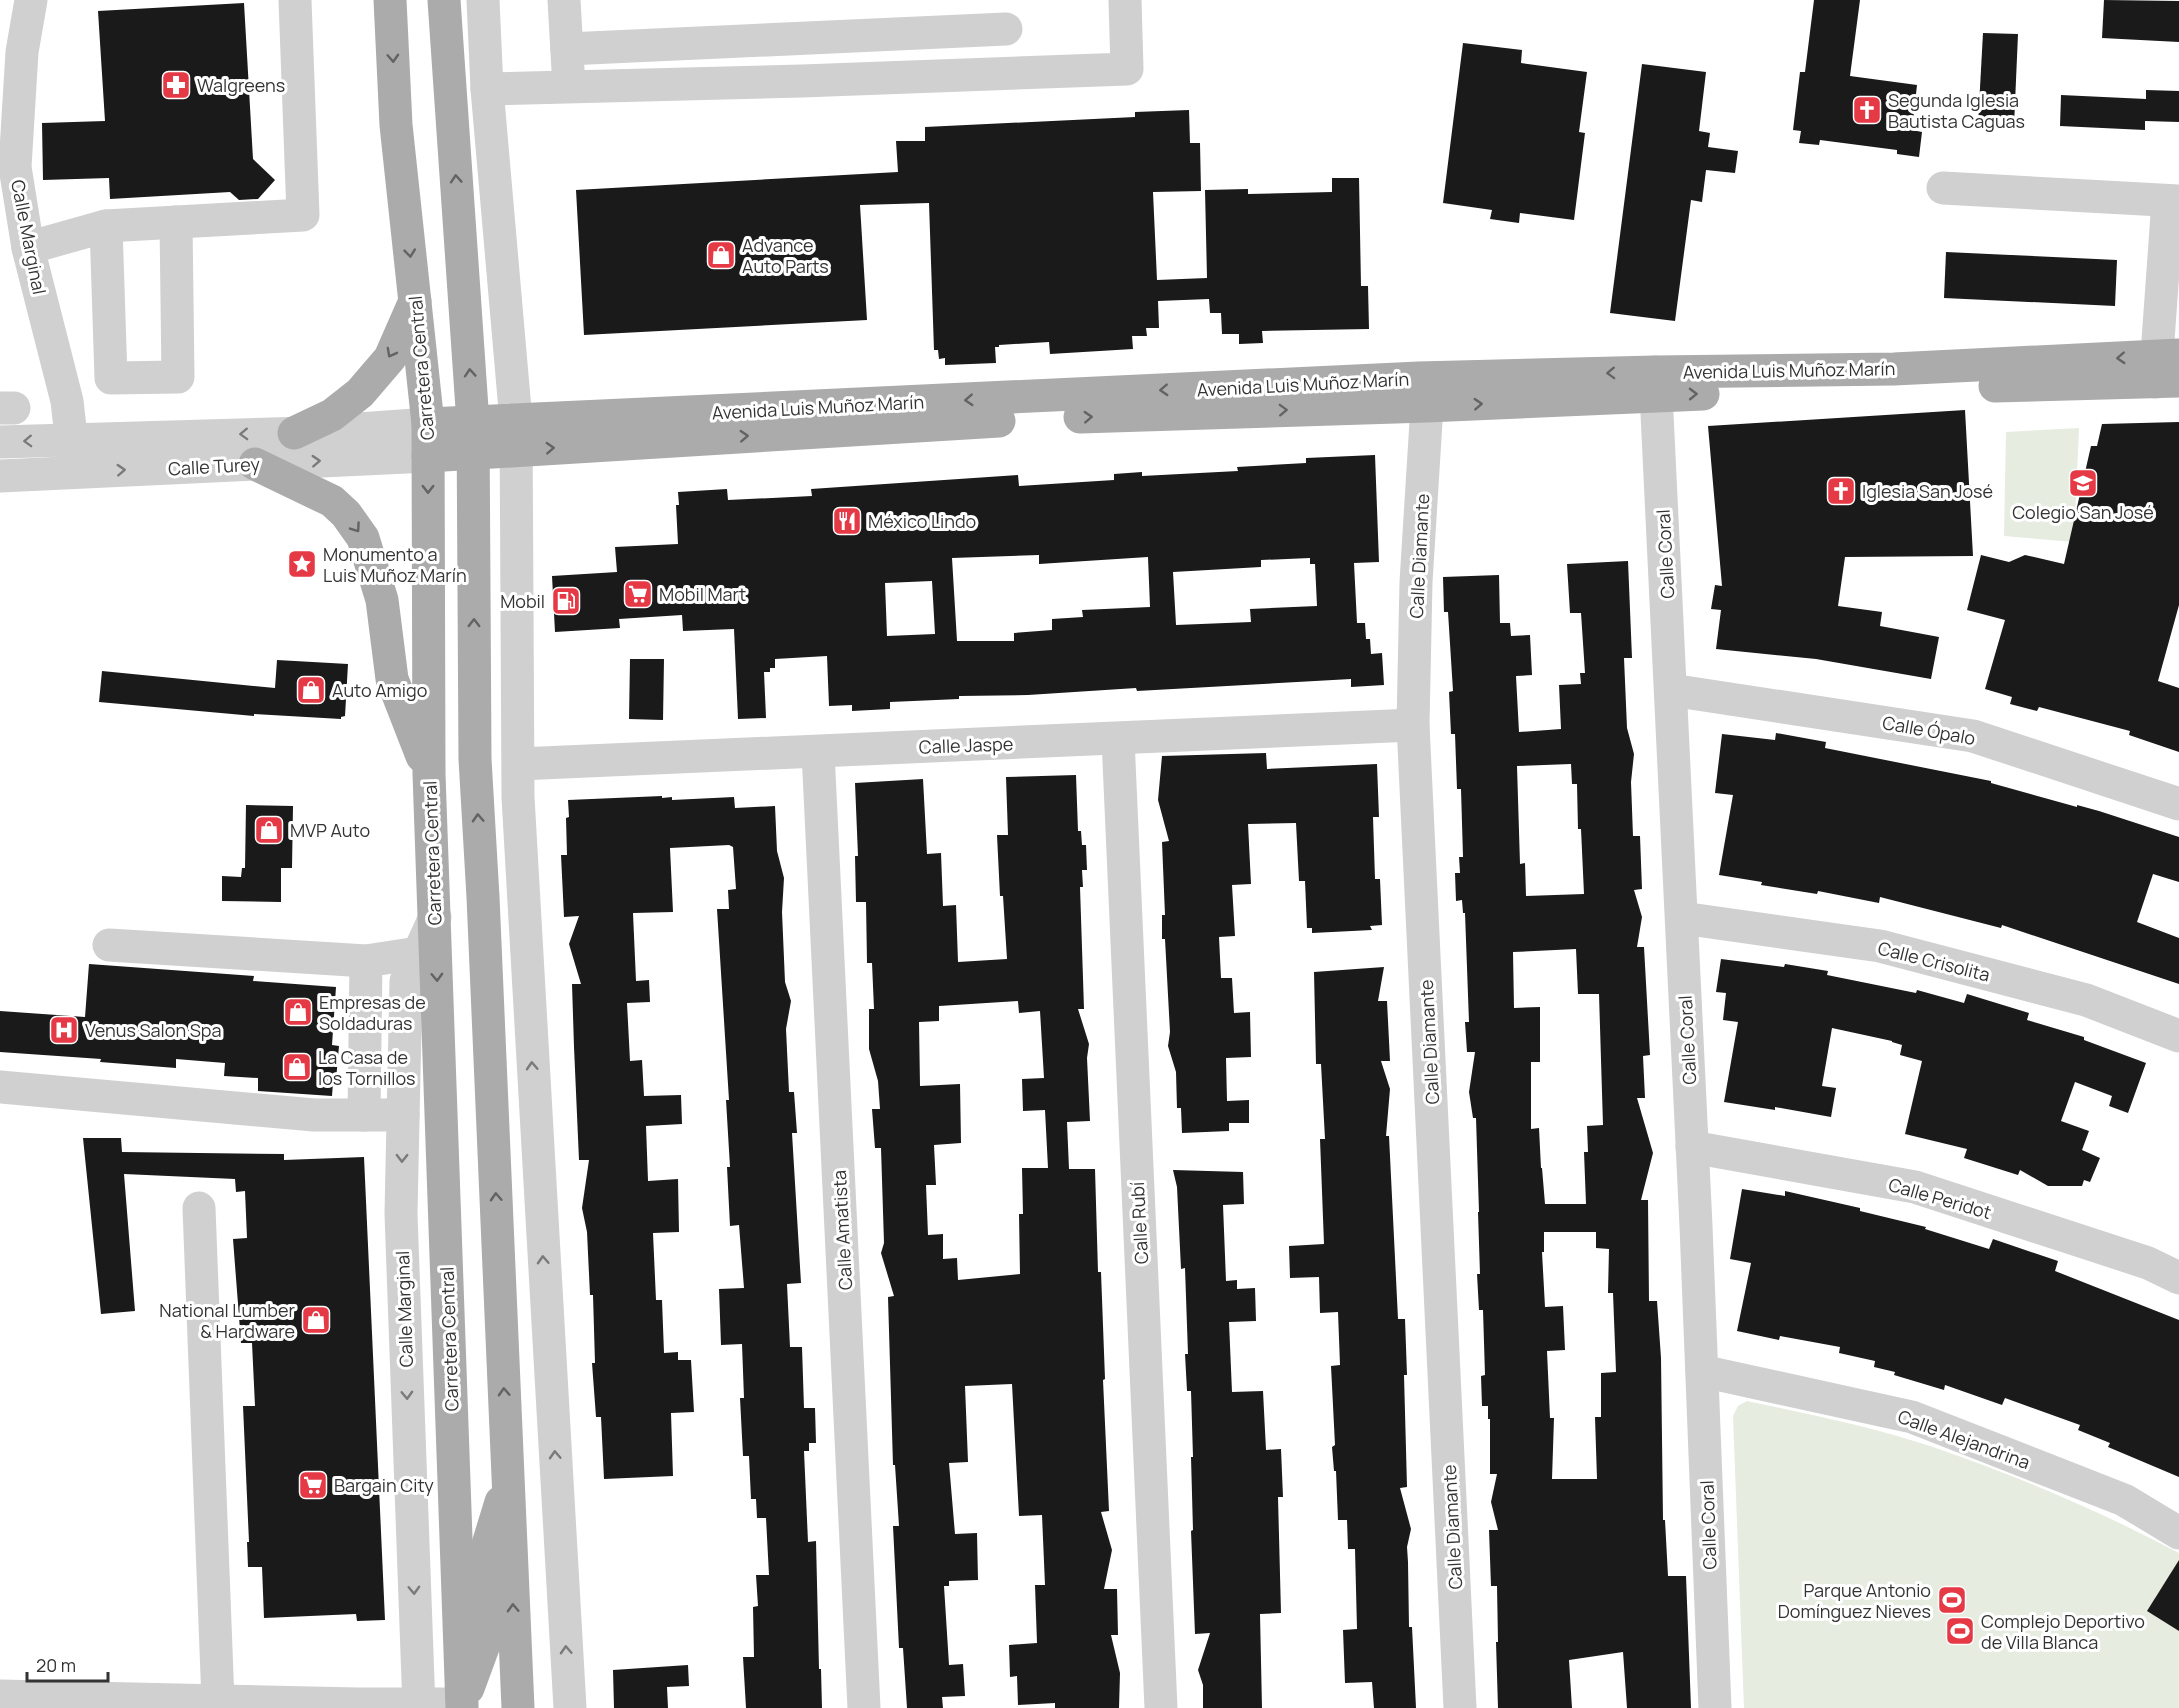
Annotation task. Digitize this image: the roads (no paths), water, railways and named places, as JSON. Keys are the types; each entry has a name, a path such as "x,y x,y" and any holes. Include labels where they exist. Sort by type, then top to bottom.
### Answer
{"main road":[{"name":"Carretera Central","path":"390,0 396,124 416,300 428,440 429,774 463,1707"},
{"path":"444,0 473,438 475,759 518,1708"},
{"path":"294,433 332,415 360,393 390,358 416,300"},
{"name":"Avenida Luis Muñoz Marín","path":"516,435 1420,392 2168,368"},
{"name":"Avenida Luis Muñoz Marín","path":"516,435 987,422 1201,412 1420,392"},
{"path":"428,440 516,435"},
{"path":"255,464 332,501 346,514 363,538 382,600 392,679 429,774"},
{"path":"463,1707 486,1639 486,1551 508,1481"}],"street":[{"name":"Calle Marginal","path":"31,0 22,52 15,167 28,248 67,401 75,472"},
{"path":"28,248 106,226 303,215 295,0"},
{"path":"483,0 487,89 516,435 518,797 570,1708"},
{"path":"564,0 569,86"},
{"path":"487,89 1128,69 1125,0"},
{"path":"567,49 1006,14 1009,73"},
{"path":"1943,188 2174,201 2168,368"},
{"path":"106,226 111,378 178,377 176,222"},
{"name":"Calle Coral","path":"1656,383 1682,918 1715,1708"},
{"name":"Calle Diamante","path":"1420,392 1413,725 1460,1708"},
{"name":"Calle Turey","path":"0,442 294,433 428,440"},
{"name":"Calle Turey","path":"0,476 255,464 428,440"},
{"name":"Calle Ópalo","path":"1671,690 1973,736 2179,804"},
{"name":"Calle Jaspe","path":"519,764 1413,725"},
{"name":"Calle Rubí","path":"1118,739 1161,1708"},
{"name":"Calle Amatista","path":"818,752 864,1708"},
{"path":"483,897 518,797"},
{"name":"Calle Marginal","path":"419,1706 400,1214 406,981 435,917"},
{"name":"Calle Crisolita","path":"1682,918 1880,946 2086,1000 2179,1036"},
{"path":"109,945 366,961 418,953"},
{"path":"364,1115 366,961"},
{"path":"0,1087 314,1115 403,1115"},
{"name":"Calle Peridot","path":"1692,1146 1915,1187 2148,1263 2179,1278"},
{"path":"199,1208 218,1701"},
{"name":"Calle Alejandrina","path":"1702,1371 1912,1417 2124,1500 2179,1533"},
{"path":"0,1696 463,1707"}],"place":[{"name":"Walgreens","path":"176,85"},
{"name":"Segunda Iglesia Bautista Caguas","path":"1867,110"},
{"name":"Advance Auto Parts","path":"721,255"},
{"name":"Colegio San José","path":"2083,483"},
{"name":"Iglesia San José","path":"1841,491"},
{"name":"México Lindo","path":"847,521"},
{"name":"Monumento a Luis Muñoz Marín","path":"302,564"},
{"name":"Mobil Mart","path":"638,594"},
{"name":"Mobil","path":"566,601"},
{"name":"Auto Amigo","path":"311,690"},
{"name":"MVP Auto","path":"269,830"},
{"name":"Empresas de Soldaduras","path":"298,1012"},
{"name":"Venus Salon Spa","path":"64,1030"},
{"name":"La Casa de los Tornillos","path":"297,1067"},
{"name":"National Lumber & Hardware","path":"316,1320"},
{"name":"Bargain City","path":"313,1485"},
{"name":"Parque Antonio Domínguez Nieves","path":"1952,1600"},
{"name":"Complejo Deportivo de Villa Blanca","path":"1960,1631"}]}
